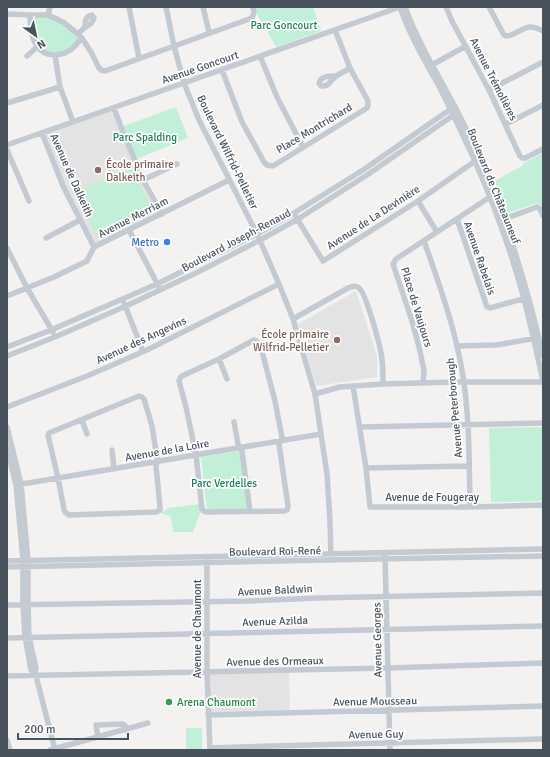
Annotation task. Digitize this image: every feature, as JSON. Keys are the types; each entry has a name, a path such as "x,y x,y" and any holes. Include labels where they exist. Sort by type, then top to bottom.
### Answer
{"street":[{"path":"14,7 15,14"},
{"path":"48,15 50,7"},
{"path":"129,7 139,58"},
{"name":"Boulevard Wilfrid-Pelletier","path":"166,7 174,46 184,83 199,120 260,240 293,320 315,394 327,474 331,557"},
{"path":"203,7 209,32"},
{"path":"7,14 48,15 62,22 80,36 91,52 98,68 105,71 209,32 252,18 254,12 253,7"},
{"name":"Boulevard de Châteauneuf","path":"400,7 412,37 430,66 454,111 477,160 501,219 514,265 526,298 536,338 543,382"},
{"name":"Avenue Goncourt","path":"7,145 400,7"},
{"name":"Boulevard de Châteauneuf","path":"405,7 430,66"},
{"name":"Avenue Trémolières","path":"446,7 506,124 520,156 524,158 543,149"},
{"path":"489,7 504,35 506,36 512,35 529,27 543,31"},
{"path":"30,15 32,34 37,47 45,53 55,55 67,53 73,48 86,27"},
{"name":"Place Montrichard","path":"222,70 242,122 264,162 267,165 272,166 368,106 368,101 350,68 335,30"},
{"path":"430,66 466,46"},
{"path":"27,56 37,47"},
{"path":"55,55 60,87 73,122"},
{"path":"260,56 277,97 303,147"},
{"path":"489,90 543,62"},
{"path":"335,76 350,68"},
{"path":"7,103 60,87"},
{"path":"506,124 543,105"},
{"path":"114,108 143,180 162,214"},
{"name":"Boulevard Joseph-Renaud","path":"7,347 51,330 157,284 257,234 363,170 454,111"},
{"name":"Boulevard Joseph-Renaud","path":"7,356 55,337 161,290 260,240 298,219 367,175 454,111"},
{"name":"Avenue de Dalkeith","path":"42,133 63,186 94,247"},
{"path":"7,150 29,201"},
{"name":"Avenue de La Devinière","path":"294,213 322,261 418,201 477,160"},
{"path":"143,180 177,164"},
{"name":"Avenue Merriam","path":"7,296 54,277 87,261 94,247 229,180"},
{"name":"Place de Vaujours","path":"423,383 424,370 419,347 393,264 396,259 492,196"},
{"path":"418,201 437,232"},
{"path":"501,219 536,207 541,209 543,216"},
{"name":"Avenue Rabelais","path":"457,219 487,307 490,308 526,298"},
{"path":"46,238 80,220"},
{"path":"129,230 161,290"},
{"name":"Avenue Peterborough","path":"424,240 446,303 458,346 464,383 468,424 470,507"},
{"path":"7,248 27,288 55,337"},
{"path":"229,248 232,254"},
{"path":"194,266 198,272"},
{"name":"Avenue des Angevins","path":"7,407 87,376 143,351 279,284"},
{"path":"293,320 348,288 354,286 358,287 366,300 376,333 382,359 383,384"},
{"path":"122,299 143,351"},
{"path":"458,346 496,345 536,338"},
{"name":"Boulevard de Châteauneuf","path":"536,338 543,356"},
{"path":"254,340 256,341 260,344 275,401 282,437 280,441 279,444 288,506 287,510 250,512 204,511 202,507 196,455 179,381 180,378 254,340"},
{"path":"219,359 227,379"},
{"path":"315,394 340,387 383,384 543,382"},
{"name":"Avenue de Fougeray","path":"353,386 366,468 370,506 470,507 543,505"},
{"path":"139,396 142,397 152,426 157,458 156,466 160,510 156,512 69,515 65,512 48,435 49,433 82,420 139,396"},
{"path":"82,420 87,434"},
{"path":"234,422 238,444 242,451 250,512"},
{"path":"360,427 543,422"},
{"path":"7,427 11,458"},
{"name":"Avenue de la Loire","path":"19,485 321,434"},
{"path":"7,448 19,485 25,564 27,637 36,668 35,674 53,750 148,723"},
{"path":"112,450 114,469"},
{"path":"366,468 469,466"},
{"name":"Boulevard Roi-René","path":"385,556 543,549"},
{"name":"Avenue Georges","path":"385,556 390,750"},
{"name":"Boulevard Roi-René","path":"7,567 25,564 331,557 543,556"},
{"name":"Avenue de Chaumont","path":"207,560 207,672 210,749"},
{"name":"Boulevard Roi-René","path":"7,561 25,564"},
{"name":"Avenue Baldwin","path":"7,605 207,602 386,596 543,593"},
{"name":"Avenue Azilda","path":"7,638 387,628 543,626"},
{"name":"Avenue des Ormeaux","path":"7,676 35,674 207,672 543,664"},
{"name":"Avenue Mousseau","path":"208,715 543,706"},
{"path":"98,737 96,726 122,724 125,725 125,730"},
{"name":"Avenue Guy","path":"210,749 543,739"},
{"path":"7,740 10,750"}],"shaded area":[{"name":"École primaire Dalkeith","path":"114,108 121,127 162,214 94,247 80,220 42,133"},
{"name":"École primaire Wilfrid-Pelletier","path":"356,291 377,356 377,377 316,386 298,324"},
{"path":"289,671 290,713 208,714 208,674"}],"green space":[{"name":"Parc Goncourt","path":"256,7 313,7 321,31 276,47 257,14"},
{"path":"30,15 48,15 82,38 73,48 55,55 37,47"},
{"name":"Parc Spalding","path":"176,107 188,138 134,160 121,127"},
{"path":"543,153 543,207 538,204 534,204 507,213 494,181"},
{"path":"132,166 153,212 97,238 76,191"},
{"path":"543,427 543,501 491,502 489,428"},
{"name":"Parc Verdelles","path":"240,451 247,509 207,510 201,457"},
{"path":"200,504 201,511 193,532 173,532 171,517 161,513 168,508"},
{"path":"186,728 202,728 202,750 186,750"}],"place":[{"name":"École primaire Dalkeith","path":"98,170"},
{"name":"Metro","path":"167,242"},
{"name":"École primaire Wilfrid-Pelletier","path":"337,340"},
{"name":"Arena Chaumont","path":"169,702"}]}
